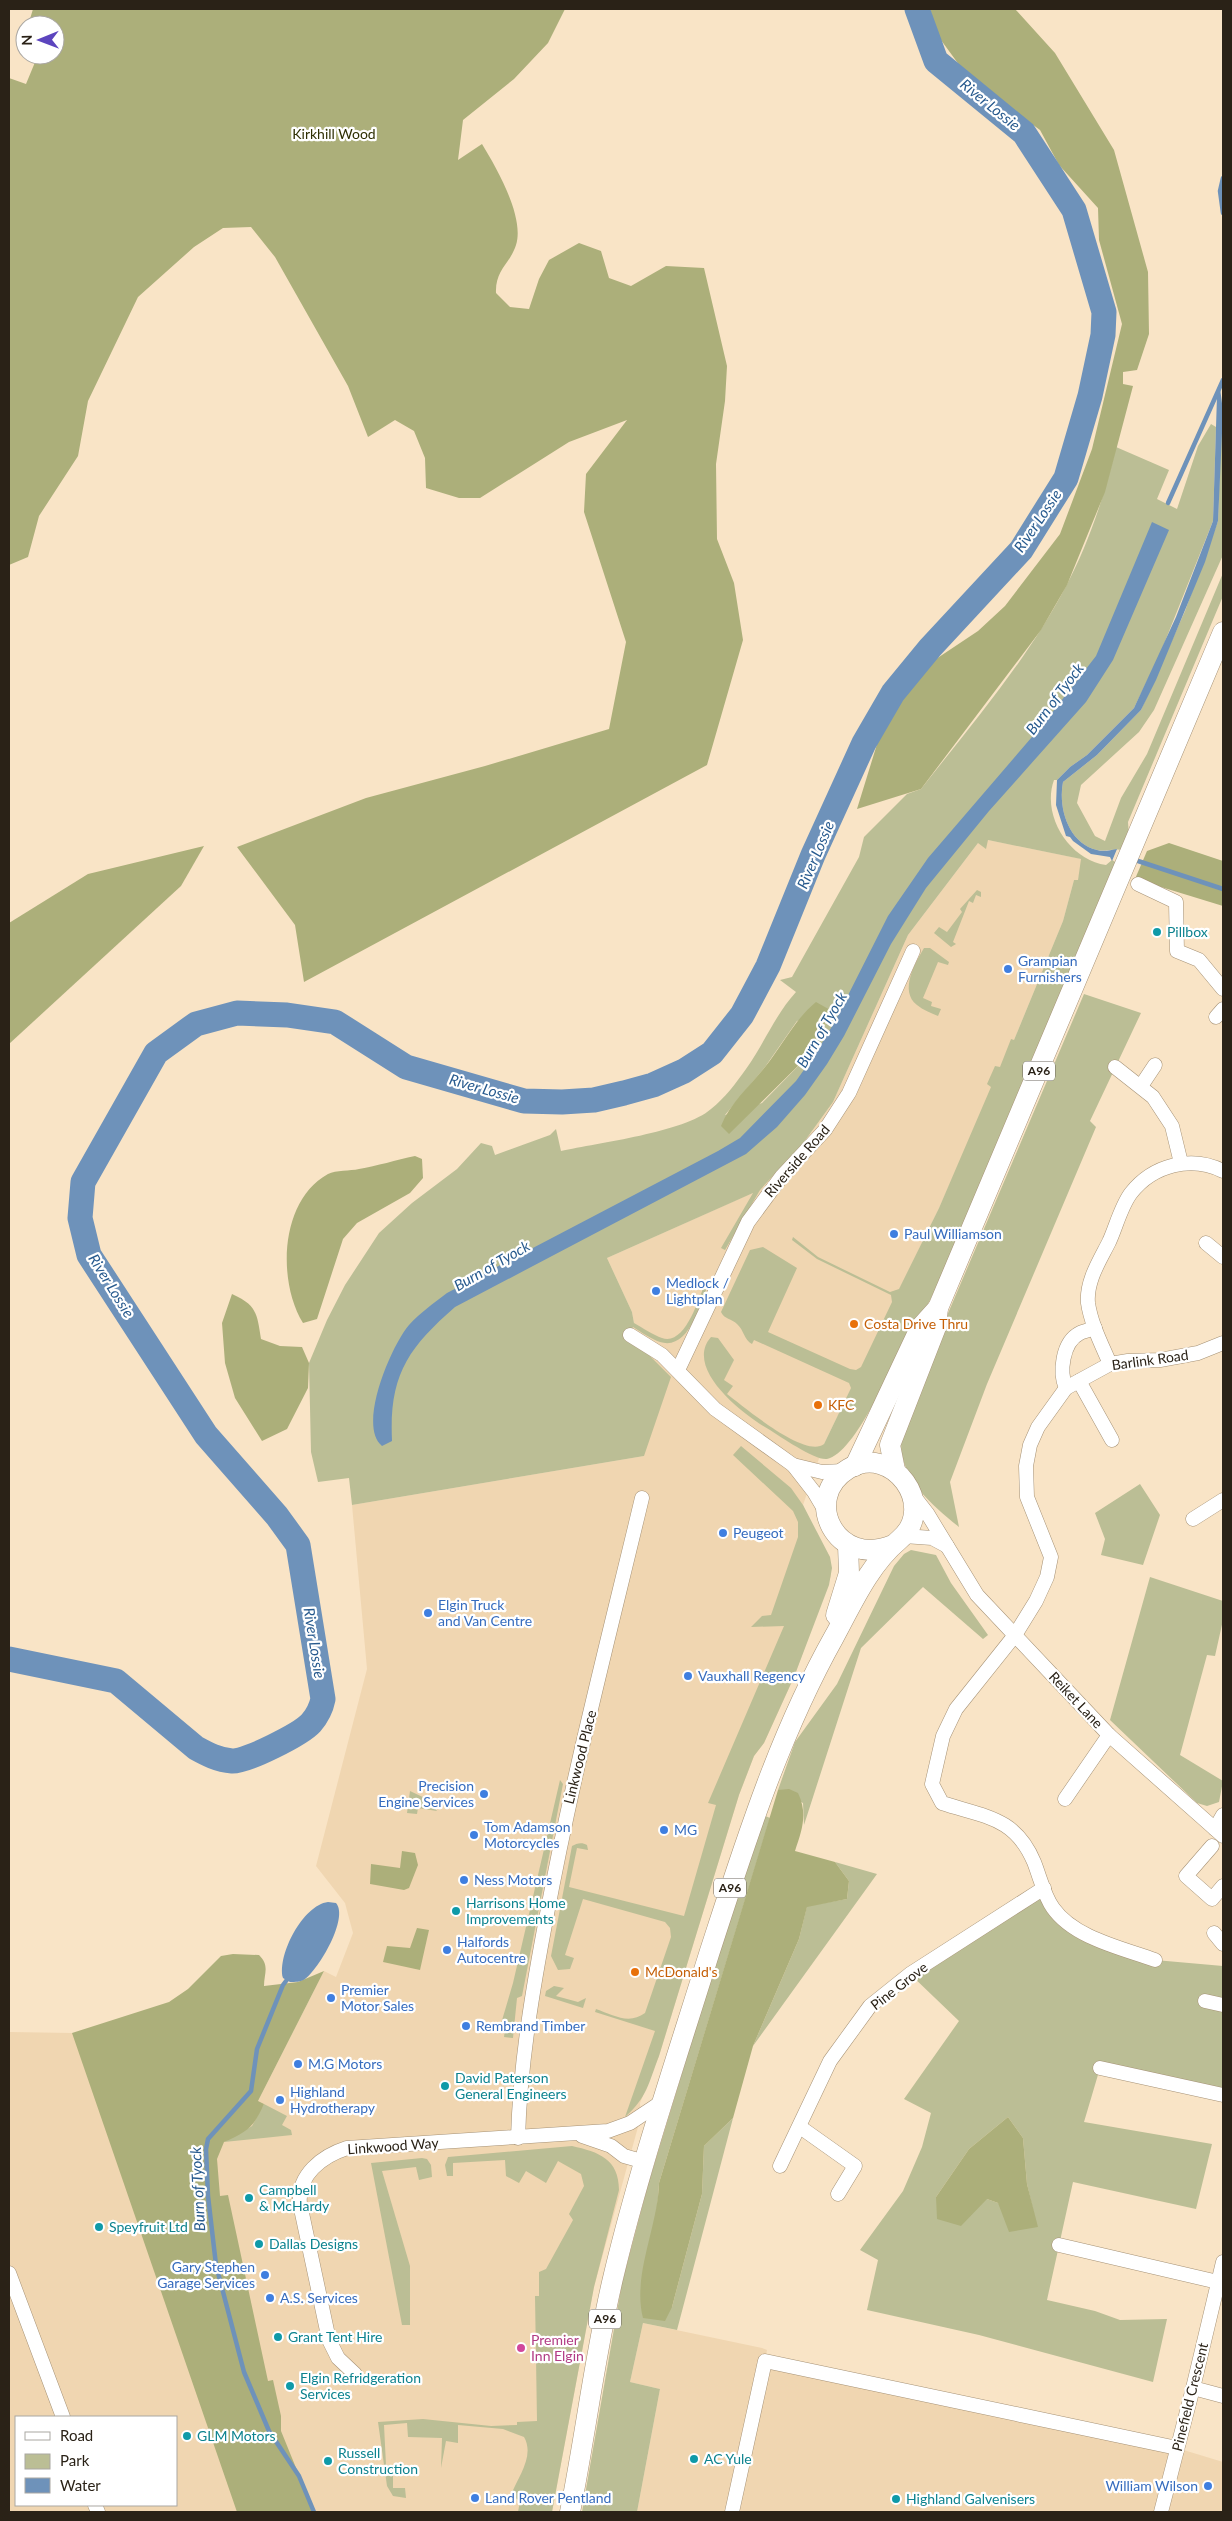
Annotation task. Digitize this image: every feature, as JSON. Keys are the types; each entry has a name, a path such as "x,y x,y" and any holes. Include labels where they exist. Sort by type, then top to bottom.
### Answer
{"highway":[{"name":"A96","path":"570,2512 613,2275 645,2162 758,1804 795,1714 820,1662 871,1572 911,1523 914,1509 913,1494 906,1480 895,1470 890,1446 936,1327 938,1308 1223,632"},
{"name":"A96","path":"827,1515 830,1490 849,1468 920,1328 938,1308"},
{"path":"849,1468 865,1463 881,1464 895,1470"},
{"path":"827,1515 838,1537 848,1545 870,1551 898,1540"},
{"name":"A96","path":"820,1662 849,1574 848,1545"}],"street":[{"path":"1138,884 1176,902 1177,951 1199,960 1223,989"},
{"name":"Riverside Road","path":"678,1370 748,1222 782,1176 825,1130 849,1093 913,951"},
{"path":"1141,1086 1156,1065"},
{"path":"1115,1067 1153,1097 1172,1126 1181,1163"},
{"path":"1110,1364 1095,1328 1088,1302 1090,1283 1130,1194 1148,1175 1181,1163 1196,1161 1223,1170"},
{"path":"1206,1243 1223,1257"},
{"path":"1066,1388 1062,1378 1065,1352 1078,1334 1095,1328"},
{"path":"630,1335 662,1355 715,1409 793,1465 814,1492 827,1515"},
{"name":"Barlink Road","path":"1016,1635 1036,1602 1047,1578 1051,1557 1028,1497 1026,1466 1030,1445 1038,1427 1066,1388 1110,1364 1128,1361 1160,1360 1198,1354 1223,1343"},
{"path":"1078,1381 1112,1440"},
{"path":"793,1465 822,1472 849,1468"},
{"name":"Reiket Lane","path":"913,1494 977,1595 1109,1735 1219,1833"},
{"name":"Linkwood Place","path":"518,2138 518,2112 536,1973 563,1830 642,1498"},
{"path":"1193,1519 1223,1500"},
{"path":"898,1540 932,1538 947,1546"},
{"path":"1016,1635 956,1709 943,1736 932,1784 942,1803 995,1820 1012,1828 1031,1855 1053,1908 1083,1933 1154,1960"},
{"path":"1065,1799 1109,1735"},
{"path":"1219,1833 1223,1815"},
{"path":"1212,1846 1186,1876 1212,1899 1223,1886"},
{"name":"Pine Grove","path":"780,2166 830,2061 870,2006 910,1974 1044,1888"},
{"path":"1214,1933 1223,1944"},
{"path":"1205,2001 1223,2005"},
{"path":"1100,2068 1223,2095"},
{"name":"Linkwood Way","path":"355,2374 338,2358 330,2340 300,2204 303,2183 310,2171 323,2158 347,2148 608,2132 619,2128 664,2101"},
{"path":"800,2127 855,2166 838,2194"},
{"path":"579,2135 611,2146 624,2156 645,2162"},
{"path":"1059,2245 1218,2282"},
{"name":"Pinefield Crescent","path":"1160,2512 1193,2388 1223,2262"},
{"path":"9,2273 63,2416"},
{"path":"732,2512 765,2361 1176,2448"},
{"path":"1193,2388 1223,2396"}],"shaded area":[{"path":"988,840 1082,859 1078,881 1074,880 1063,921 1014,1040 939,1208 824,1444 803,1505 813,1528 830,1557 831,1576 794,1677 764,1743 754,1756 739,1795 659,2056 640,2103 641,2116 594,2287 552,2512 9,2512 9,2032 72,2033 258,2101 324,1971 336,1977 353,1933 345,1903 316,1866 367,1669 352,1505 644,1456 627,1340 634,1323 632,1312 607,1258 759,1190 804,1142 833,1102 908,935 978,843"},
{"path":"643,2323 762,2348 767,2350 765,2361 1177,2448 1223,2462 1223,2512 637,2512 660,2389 630,2382"}],"green space":[{"name":"Kirkhill Wood","path":"33,9 565,9 548,43 514,79 463,120 458,160 482,144 508,193 513,207 518,234 516,245 500,273 496,285 496,293 510,307 529,309 539,279 549,260 579,243 601,251 609,278 631,286 666,266 704,268 727,366 725,401 716,464 717,539 734,583 743,640 707,765 304,982 295,925 237,847 366,798 485,766 609,729 626,642 584,512 586,474 627,420 569,442 480,498 459,498 426,488 425,458 414,431 395,420 368,437 348,386 275,257 251,227 223,228 194,247 138,297 88,401 78,456 39,516 28,557 9,565 9,78 26,84 34,65 65,65 65,15 31,15"},
{"path":"930,9 1015,9 1055,53 1114,150 1148,272 1149,334 1137,370 1123,372 1123,384 1133,386 1105,492 1067,585 1041,630 921,789 857,809 882,728 924,667 978,631 1005,606 1060,534 1092,449 1122,324 1099,240 1098,208 1059,165 1040,130 968,77 938,36"},
{"path":"1222,396 1223,555 1154,710 1139,732 1081,785 1077,803 1095,836 1105,841 1121,798 1147,754 1223,573 1223,596 1128,822 1129,837 1124,851 1117,849 1097,850 1079,840 1067,823 1062,802 1063,782 1097,755 1141,710 1185,611 1218,521"},
{"path":"1211,424 1216,427 1213,521 1160,654 1134,708 1087,755 1070,767 1057,780 1054,780 1051,794 1055,821 1070,845 1081,855 1093,861 1106,865 1112,860 1117,863 949,1262 925,1310 905,1338 872,1406 850,1441 838,1453 827,1459 822,1459 807,1453 782,1438 746,1414 721,1390 711,1377 705,1363 704,1350 711,1337 718,1338 734,1360 724,1380 733,1386 727,1394 789,1438 815,1447 824,1444 851,1388 849,1383 754,1340 752,1344 747,1340 737,1324 721,1312 750,1250 763,1247 797,1268 768,1332 850,1369 856,1370 861,1367 892,1302 891,1295 817,1259 792,1240 793,1237 818,1257 890,1292 899,1289 939,1208 991,1087 987,1084 995,1066 1000,1067 1011,1039 1014,1040 1063,921 1074,880 1078,880 1081,859 988,840 986,849 978,843 908,935 833,1102 804,1142 760,1190 725,1250 721,1248 753,1193 607,1258 632,1312 634,1323 662,1338 670,1339 684,1329 705,1284 708,1285 692,1324 679,1340 670,1343 660,1342 633,1327 627,1340 649,1355 671,1377 644,1456 352,1505 349,1478 318,1482 311,1452 309,1363 327,1320 345,1285 379,1233 412,1203 457,1169 481,1143 492,1146 495,1155 550,1135 556,1129 561,1151 640,1136 682,1124 699,1117 721,1100 746,1069 782,1010 796,992 780,980 792,977 859,857 864,837 907,794 921,789 998,691 1051,613 1074,570 1089,536 1107,482 1116,447 1169,470 1157,499 1177,509 1198,446","holes":["832,1012 805,1059 762,1103 725,1115 765,1067 797,1021"]},
{"path":"1169,843 1223,861 1223,906 1135,879 1147,851"},
{"path":"204,846 181,886 9,1044 9,923 88,874"},
{"path":"977,890 981,892 981,897 976,895 973,903 969,901 953,942 956,944 951,947 934,933 939,927 947,932 962,912 960,909"},
{"path":"924,948 930,948 949,962 948,965 938,962 923,998 932,1002 931,1006 941,1009 938,1016 917,1005 909,992 910,977"},
{"path":"1084,994 1141,1013 1090,1121 1096,1127 987,1384 950,1482 959,1527 938,1510 912,1479 902,1455 901,1441 923,1372"},
{"path":"816,1002 832,1011 805,1059 729,1134 721,1126 730,1110 765,1067 795,1024"},
{"path":"415,1156 422,1159 423,1178 410,1193 357,1223 343,1239 317,1319 303,1323 289,1286 287,1264 288,1242 292,1221 300,1202 312,1186 328,1174 366,1168"},
{"path":"232,1294 251,1306 257,1317 261,1339 280,1346 302,1347 309,1363 308,1388 287,1429 262,1441 235,1398 225,1363 222,1323"},
{"path":"741,1446 791,1488 803,1505 830,1557 832,1568 829,1585 794,1677 764,1743 754,1756 739,1795 650,2082 638,2103 625,2117 655,2031 595,2012 596,2009 627,2019 639,2017 645,2013 671,1937 670,1928 665,1922 583,1899 565,1955 574,1958 570,1969 558,1970 551,1956 572,1846 578,1844 583,1843 587,1845 588,1850 577,1848 569,1887 684,1916 716,1805 708,1803 784,1626 751,1627 762,1616 771,1615 798,1537 798,1522 793,1511 733,1455"},
{"path":"1140,1484 1160,1515 1143,1565 1101,1555 1105,1539 1095,1513"},
{"path":"911,1550 936,1555 951,1583 988,1635 983,1639 923,1587 861,1648 804,1825 803,1803 778,1790 795,1742 837,1684 894,1566 904,1554"},
{"path":"1150,1577 1223,1601 1223,1620 1215,1656 1207,1655 1180,1755 1223,1781 1219,1802 1207,1806 1197,1803 1110,1720"},
{"path":"560,1780 563,1784 522,1996 517,1998 513,2038 504,2037 505,2029 500,2027 513,1983"},
{"path":"789,1789 798,1793 803,1808 802,1829 795,1851 835,1862 849,1881 847,1899 807,1907 799,1939 753,2046 733,2118 704,2146 702,2194 672,2307 665,2321 643,2318 640,2302 643,2268 655,2217 659,2183 778,1790"},
{"path":"410,1791 429,1800 437,1811 418,1808 417,1814 407,1813"},
{"path":"761,1814 770,1818 659,2183 641,2307 672,2307 702,2194 704,2146 733,2118 677,2330 643,2323 630,2382 660,2389 637,2512 582,2512 622,2283 648,2185"},
{"path":"402,1851 415,1853 418,1865 409,1888 404,1890 370,1884 371,1864 400,1868"},
{"path":"835,1862 877,1874 753,2046 799,1939 807,1906 847,1899 849,1881"},
{"path":"1044,1888 1066,1920 1155,1960 1223,1966 1223,2095 1100,2068 1084,2122 1212,2144 1196,2209 1073,2182 1047,2300 1095,2311 1120,2320 1167,2319 1153,2382 979,2335 867,2310 878,2260 860,2250 903,2191 922,2147 931,2113 904,2099 959,2021 910,1974","holes":["1008,2117 1023,2138 1027,2184 1037,2227 998,2203 987,2199 936,2197 969,2149"]},
{"path":"417,1928 429,1930 420,1970 383,1962 387,1946 410,1948"},
{"path":"233,1954 259,1955 266,1970 264,1986 298,1982 324,1971 258,2101 264,2104 257,2118 244,2132 224,2142 217,2159 220,2196 228,2195 268,2381 273,2380 281,2416 281,2431 314,2512 237,2512 72,2033 169,2002 188,1989 221,1956"},
{"path":"554,1986 564,1988 556,1996 578,2002 586,1998 583,2008 545,1996 546,1991"},
{"path":"264,2104 287,2116 282,2125 291,2130 292,2135 224,2142 252,2126"},
{"path":"1008,2117 1023,2138 1027,2184 1038,2227 1009,2232 998,2203 987,2199 961,2226 937,2219 936,2197 969,2149"},
{"path":"572,2146 599,2154 606,2159 615,2171 619,2190 594,2287 552,2512 518,2512 520,2501 511,2495 527,2459 527,2444 524,2437 503,2429 458,2425 458,2443 446,2441 441,2468 442,2438 408,2437 407,2423 384,2425 386,2465 393,2465 393,2488 405,2488 406,2498 393,2496 387,2486 378,2422 423,2419 491,2426 517,2425 517,2422 537,2421 535,2296 539,2296 539,2272 546,2269 573,2220 569,2214 584,2186 581,2174 558,2161 546,2183 526,2171 519,2183 506,2176 505,2160 453,2163 453,2176 447,2176 445,2165 448,2157"},
{"path":"427,2159 431,2165 432,2177 419,2180 416,2167 382,2171 410,2266 410,2325 402,2325 371,2163"}],"water":[{"path":"1220,388 1223,411 1218,521 1205,562 1156,680 1141,710 1097,755 1063,782 1062,802 1067,823 1072,832 1087,846 1097,850 1117,849 1112,861 1110,857 1091,854 1070,837 1066,836 1056,805 1057,780 1070,767 1087,755 1134,708 1176,617 1213,521 1217,396"},
{"path":"1152,522 1169,530 1113,660 1086,702 989,811 926,888 891,944 844,1036 805,1095 777,1127 746,1154 455,1307 424,1337 404,1365 394,1399 392,1441 382,1446 375,1436 373,1422 379,1386 402,1335 409,1325 427,1308 447,1293 740,1138 796,1081 834,1023 888,916 928,858 1044,723 1096,656"},
{"path":"328,1902 336,1903 339,1910 339,1920 331,1943 318,1965 305,1979 290,1982 283,1978 282,1968 288,1945 294,1932 310,1912 319,1905"}],"waterway":[{"name":"River Lossie","path":"9,1659 116,1681 196,1748 213,1756 232,1761 249,1757 305,1728 319,1712 323,1699 298,1545 277,1516 206,1435 89,1255 80,1218 83,1182 156,1053 196,1024 237,1013 287,1015 335,1022 406,1067 524,1101 562,1102 594,1100 653,1085 684,1071 712,1053 742,1015 768,966 813,855 864,743 893,693 930,648 1021,550 1066,478 1090,396 1103,335 1104,312 1074,210 1024,133 936,61 917,9"},
{"path":"1223,178 1220,191 1223,213"},
{"path":"1168,503 1223,380"},
{"path":"1132,859 1223,889"},
{"name":"Burn of Tyock","path":"289,1977 283,1985 257,2049 251,2091 208,2139 206,2149 208,2196 216,2265 244,2372 269,2431 299,2476 314,2512"}],"place":[{"name":"Pillbox","path":"1157,932"},
{"name":"Grampian Furnishers","path":"1008,969"},
{"name":"Paul Williamson","path":"894,1234"},
{"name":"Medlock / Lightplan","path":"656,1291"},
{"name":"Costa Drive Thru","path":"854,1324"},
{"name":"KFC","path":"818,1405"},
{"name":"Peugeot","path":"723,1533"},
{"name":"Elgin Truck and Van Centre","path":"428,1613"},
{"name":"Vauxhall Regency","path":"688,1676"},
{"name":"Precision Engine Services","path":"484,1794"},
{"name":"MG","path":"664,1830"},
{"name":"Tom Adamson Motorcycles","path":"474,1835"},
{"name":"Ness Motors","path":"464,1880"},
{"name":"Harrisons Home Improvements","path":"456,1911"},
{"name":"Halfords Autocentre","path":"447,1950"},
{"name":"McDonald's","path":"635,1972"},
{"name":"Premier Motor Sales","path":"331,1998"},
{"name":"Rembrand Timber","path":"466,2026"},
{"name":"M.G Motors","path":"298,2064"},
{"name":"David Paterson General Engineers","path":"445,2086"},
{"name":"Highland Hydrotherapy","path":"280,2100"},
{"name":"Campbell & McHardy","path":"249,2198"},
{"name":"Speyfruit Ltd","path":"99,2227"},
{"name":"Dallas Designs","path":"259,2244"},
{"name":"Gary Stephen Garage Services","path":"265,2275"},
{"name":"A.S. Services","path":"270,2298"},
{"name":"Grant Tent Hire","path":"278,2337"},
{"name":"Premier Inn Elgin","path":"521,2348"},
{"name":"Elgin Refridgeration Services","path":"290,2386"},
{"name":"GLM Motors","path":"187,2436"},
{"name":"AC Yule","path":"694,2459"},
{"name":"Russell Construction","path":"328,2461"},
{"name":"William Wilson","path":"1208,2486"},
{"name":"Land Rover Pentland","path":"475,2498"},
{"name":"Highland Galvenisers","path":"896,2499"}]}
